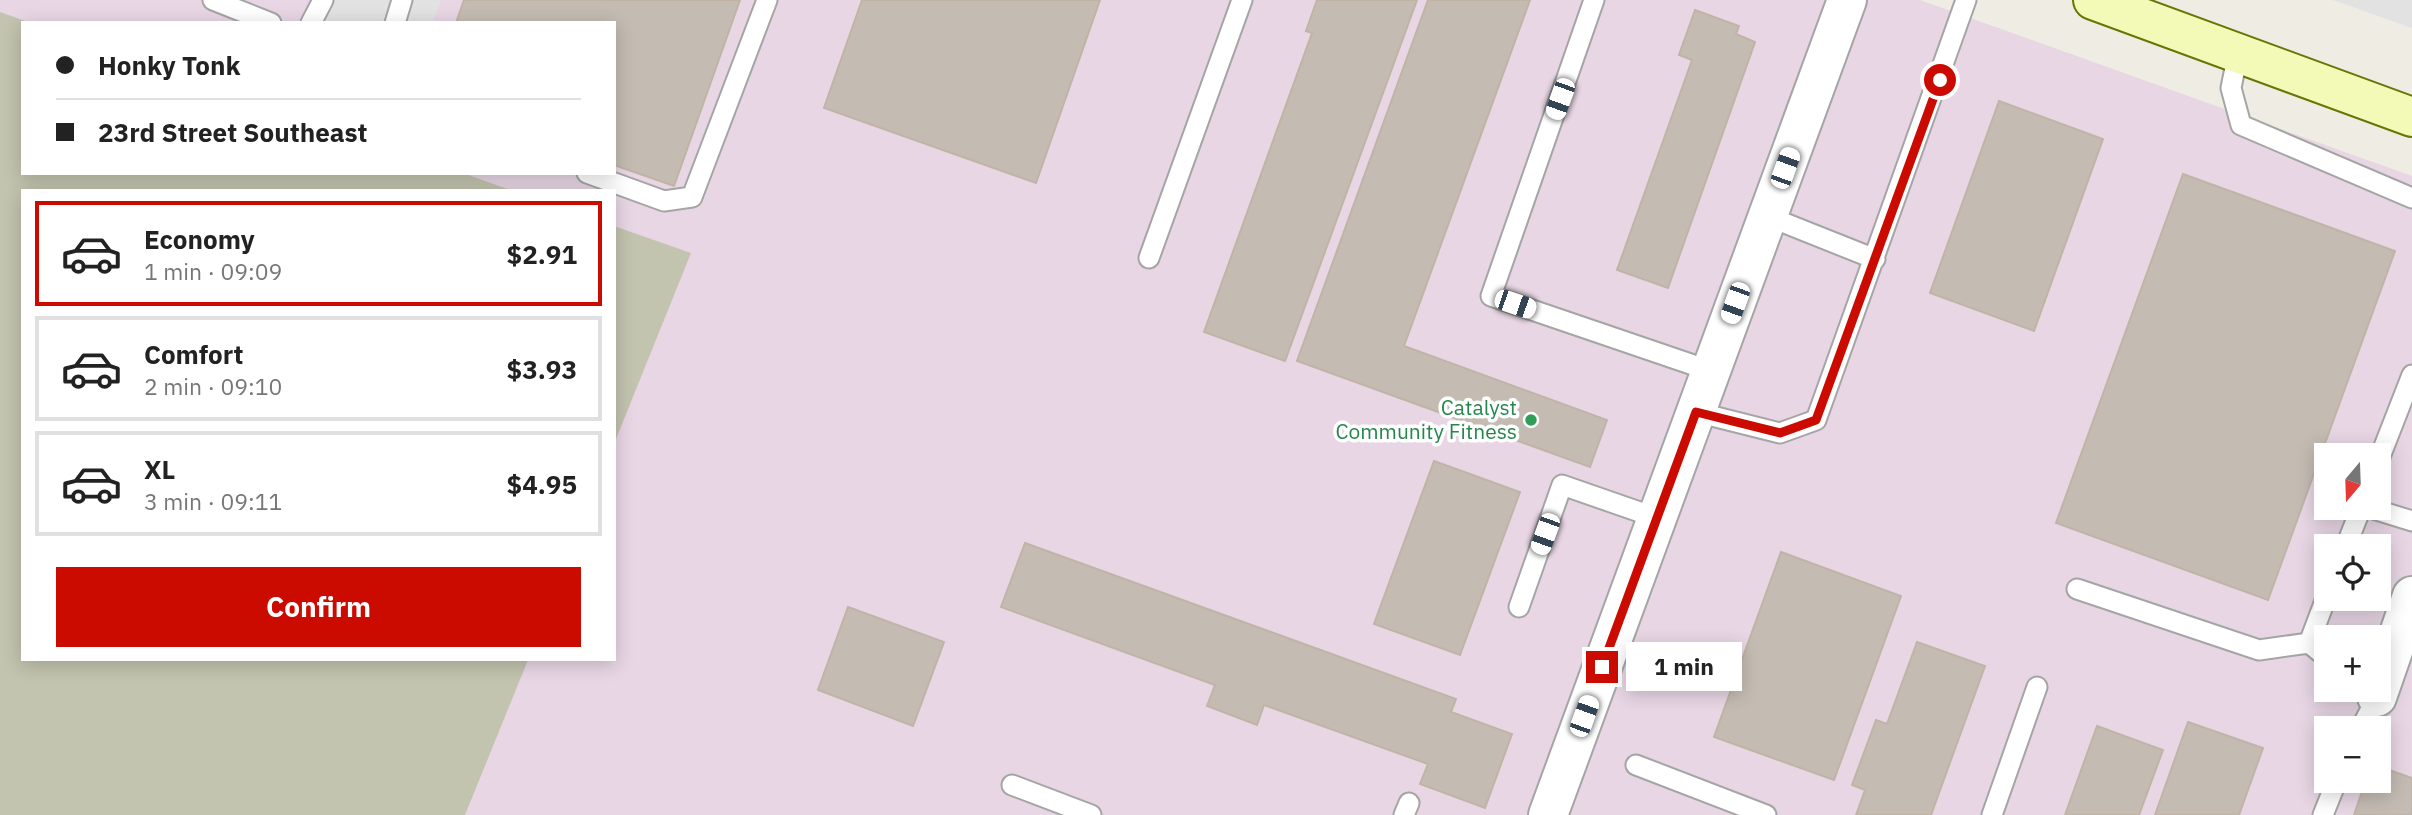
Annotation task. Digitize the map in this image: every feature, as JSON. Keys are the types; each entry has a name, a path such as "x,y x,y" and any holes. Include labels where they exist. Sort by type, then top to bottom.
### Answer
{"street":[{"path":"1548,815 1847,0"},
{"path":"2093,0 2412,117"},
{"path":"2369,705 2412,596"}],"lane":[{"path":"213,0 266,21"},
{"path":"312,21 323,0"},
{"path":"396,21 402,0"},
{"path":"592,175 664,201 692,197 767,0"},
{"path":"1149,258 1242,0"},
{"path":"1594,0 1491,296 1711,371"},
{"path":"1696,412 1780,433 1816,420 1966,0"},
{"path":"2238,53 2231,88 2241,125 2412,198"},
{"path":"1767,216 1875,259"},
{"path":"2385,443 2412,375"},
{"path":"1519,607 1562,485 1657,518"},
{"path":"2391,514 2412,521"},
{"path":"2077,589 2259,650 2309,643 2314,647"},
{"path":"2309,643 2321,611"},
{"path":"1992,815 2037,687"},
{"path":"1636,765 1766,815"},
{"path":"1012,785 1091,815"},
{"path":"2323,815 2332,793"}],"shaded area":[{"path":"0,0 1920,0 2412,176 2412,815 0,815"},
{"path":"322,0 441,0 434,21 314,21"},
{"path":"2333,0 2412,0 2412,28"},
{"path":"0,12 25,21 21,21 21,175 469,175 507,189 21,189 21,661 528,661 465,815 0,815"},
{"path":"616,227 691,253 616,439"}],"building":[{"path":"464,0 740,0 674,186 616,166 616,21 457,21"},
{"path":"862,0 1100,0 1036,183 824,108"},
{"path":"1317,0 1417,0 1285,361 1204,332 1312,33 1306,31"},
{"path":"1428,0 1530,0 1404,346 1607,420 1590,467 1297,361"},
{"path":"1695,10 1739,26 1736,34 1755,42 1668,288 1617,270 1692,60 1679,55"},
{"path":"1999,101 2103,139 2034,331 1930,293"},
{"path":"2183,174 2395,251 2325,443 2314,443 2314,474 2268,600 2056,523"},
{"path":"1434,461 1520,492 1460,655 1374,624"},
{"path":"1025,543 1456,699 1451,712 1512,734 1485,808 1420,784 1428,764 1264,705 1257,725 1207,706 1215,685 1001,607"},
{"path":"1781,552 1901,596 1834,780 1714,737"},
{"path":"848,607 944,642 913,726 818,690"},
{"path":"1917,642 1985,666 1931,815 1856,815 1865,790 1852,785 1876,720 1887,724"},
{"path":"2188,722 2263,748 2239,815 2155,815"},
{"path":"2097,726 2163,750 2139,815 2065,815"},
{"path":"2391,771 2412,778 2412,815 2354,815 2362,793 2391,793"}],"place":[{"name":"Catalyst Community Fitness","path":"1531,420"}],"route":[{"path":"1602,667 1696,412 1780,433 1816,420 1940,80"}]}
